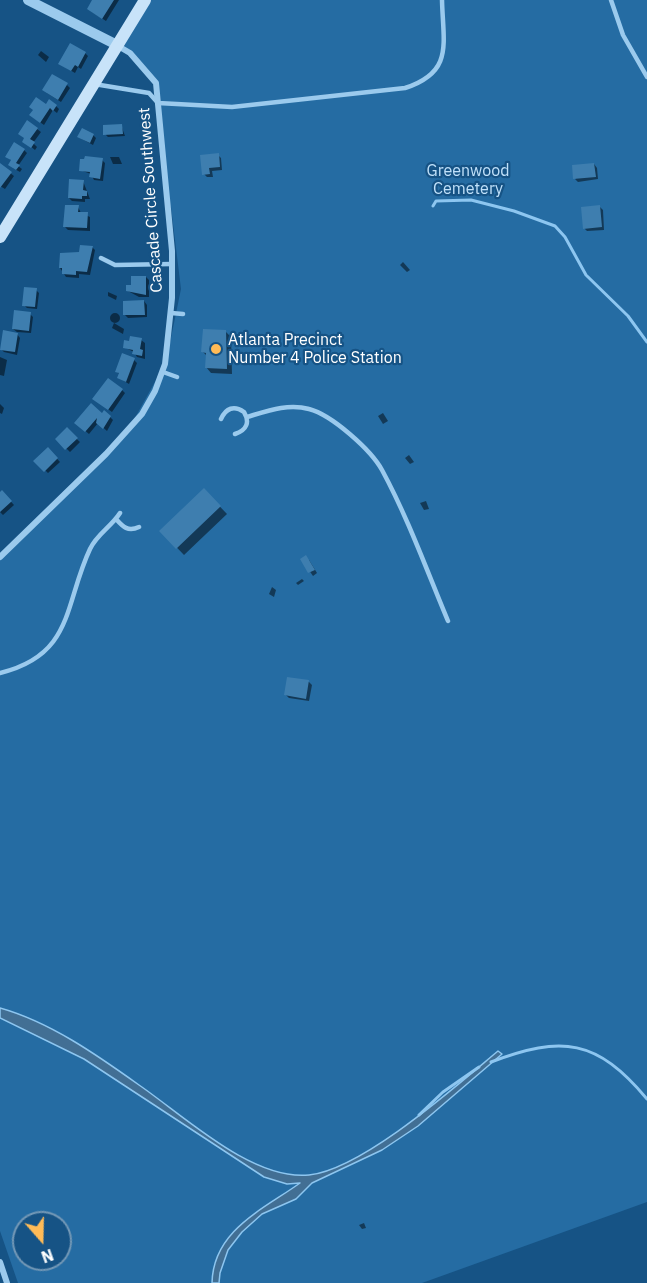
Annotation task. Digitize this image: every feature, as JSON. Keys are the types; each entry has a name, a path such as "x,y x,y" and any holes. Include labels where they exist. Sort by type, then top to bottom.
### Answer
{"main road":[{"path":"0,237 145,0"}],"street":[{"path":"28,0 117,45"},
{"name":"Cascade Circle Southwest","path":"0,557 106,454 142,414 163,372 169,344 172,264 158,103 153,77 130,53 117,45"},
{"path":"0,1262 7,1283"}],"lane":[{"path":"93,84 149,93 158,103 232,107 349,96 405,88 426,81 439,68 444,51 442,0"},
{"path":"611,0 623,35 647,77"},
{"path":"101,258 115,265 172,264"},
{"path":"171,313 183,314"},
{"path":"163,372 177,377"},
{"path":"247,417 292,406 309,409 333,420 381,468 448,621"},
{"path":"221,419 224,413 234,408 244,412 247,417 245,428 236,434"},
{"path":"0,673 22,668 33,660 67,623 80,574 91,547 100,532 120,513"},
{"path":"116,519 128,529 139,527"}],"green space":[{"name":"Greenwood Cemetery","path":"145,0 647,0 647,1202 422,1283 18,1283 14,1271 72,1271 72,1211 12,1211 12,1266 0,1231 0,554 131,425 166,362 181,289 171,207 167,205 156,83 133,57 117,45"}],"shaded area":[{"path":"0,1008 37,1022 72,1040 219,1144 265,1168 287,1174 309,1175 331,1169 355,1158 408,1124 498,1051 502,1054 418,1126 382,1150 312,1183 296,1199 262,1214 242,1232 228,1250 219,1283 212,1283 221,1249 231,1235 257,1212 300,1183 287,1184 264,1177 84,1059 0,1018"}],"building":[{"path":"92,0 114,0 102,19 87,9"},
{"path":"70,43 86,52 78,67 75,65 71,71 58,64"},
{"path":"52,74 68,83 58,100 42,90"},
{"path":"36,97 46,104 49,99 57,105 53,111 50,108 40,123 29,115 33,110 29,107"},
{"path":"27,120 38,128 30,139 35,142 31,148 22,142 24,138 18,134"},
{"path":"122,124 123,134 103,135 103,125"},
{"path":"82,128 94,134 90,143 77,137"},
{"path":"14,142 25,149 16,163 20,165 16,170 8,165 11,160 5,157"},
{"path":"219,153 220,167 209,168 210,174 202,175 200,155"},
{"path":"85,156 103,158 100,179 89,177 90,172 79,171 80,159 84,159"},
{"path":"0,163 12,172 0,188"},
{"path":"594,163 596,177 573,179 572,165"},
{"path":"69,179 84,180 83,190 87,191 87,196 82,196 82,199 68,198"},
{"path":"65,205 79,205 78,212 88,212 87,228 63,227"},
{"path":"600,205 602,227 583,229 581,207"},
{"path":"80,245 93,246 87,272 76,271 76,275 62,274 62,268 59,268 60,253 79,252"},
{"path":"131,276 146,276 146,295 126,291 126,285 131,285"},
{"path":"24,287 37,288 35,307 22,306"},
{"path":"144,300 145,315 123,315 123,301"},
{"path":"14,310 31,312 29,331 12,329"},
{"path":"203,329 226,330 227,369 205,368 206,353 201,352"},
{"path":"3,330 18,333 15,352 0,350"},
{"path":"130,336 142,338 140,349 143,350 142,356 132,354 133,350 123,348 124,340 129,341"},
{"path":"122,353 135,358 126,382 117,378 119,373 115,372"},
{"path":"108,378 123,389 108,410 92,399"},
{"path":"91,403 102,413 104,410 111,416 103,429 96,423 97,418 85,432 74,423"},
{"path":"67,427 78,438 65,450 55,439"},
{"path":"48,447 58,458 44,472 33,461"},
{"path":"204,488 221,506 176,549 159,531"},
{"path":"2,490 12,501 0,512 0,492"},
{"path":"306,555 315,570 308,573 300,559"},
{"path":"287,677 309,680 306,699 284,695"}],"waterway":[{"path":"433,206 436,201 471,200 514,211 555,226 565,237 586,275 628,316 647,342"},
{"path":"491,1062 538,1048 558,1046 577,1048 612,1064 647,1099"},
{"path":"419,1115 443,1092 479,1067"}],"place":[{"name":"Atlanta Precinct Number 4 Police Station","path":"216,349"}]}
